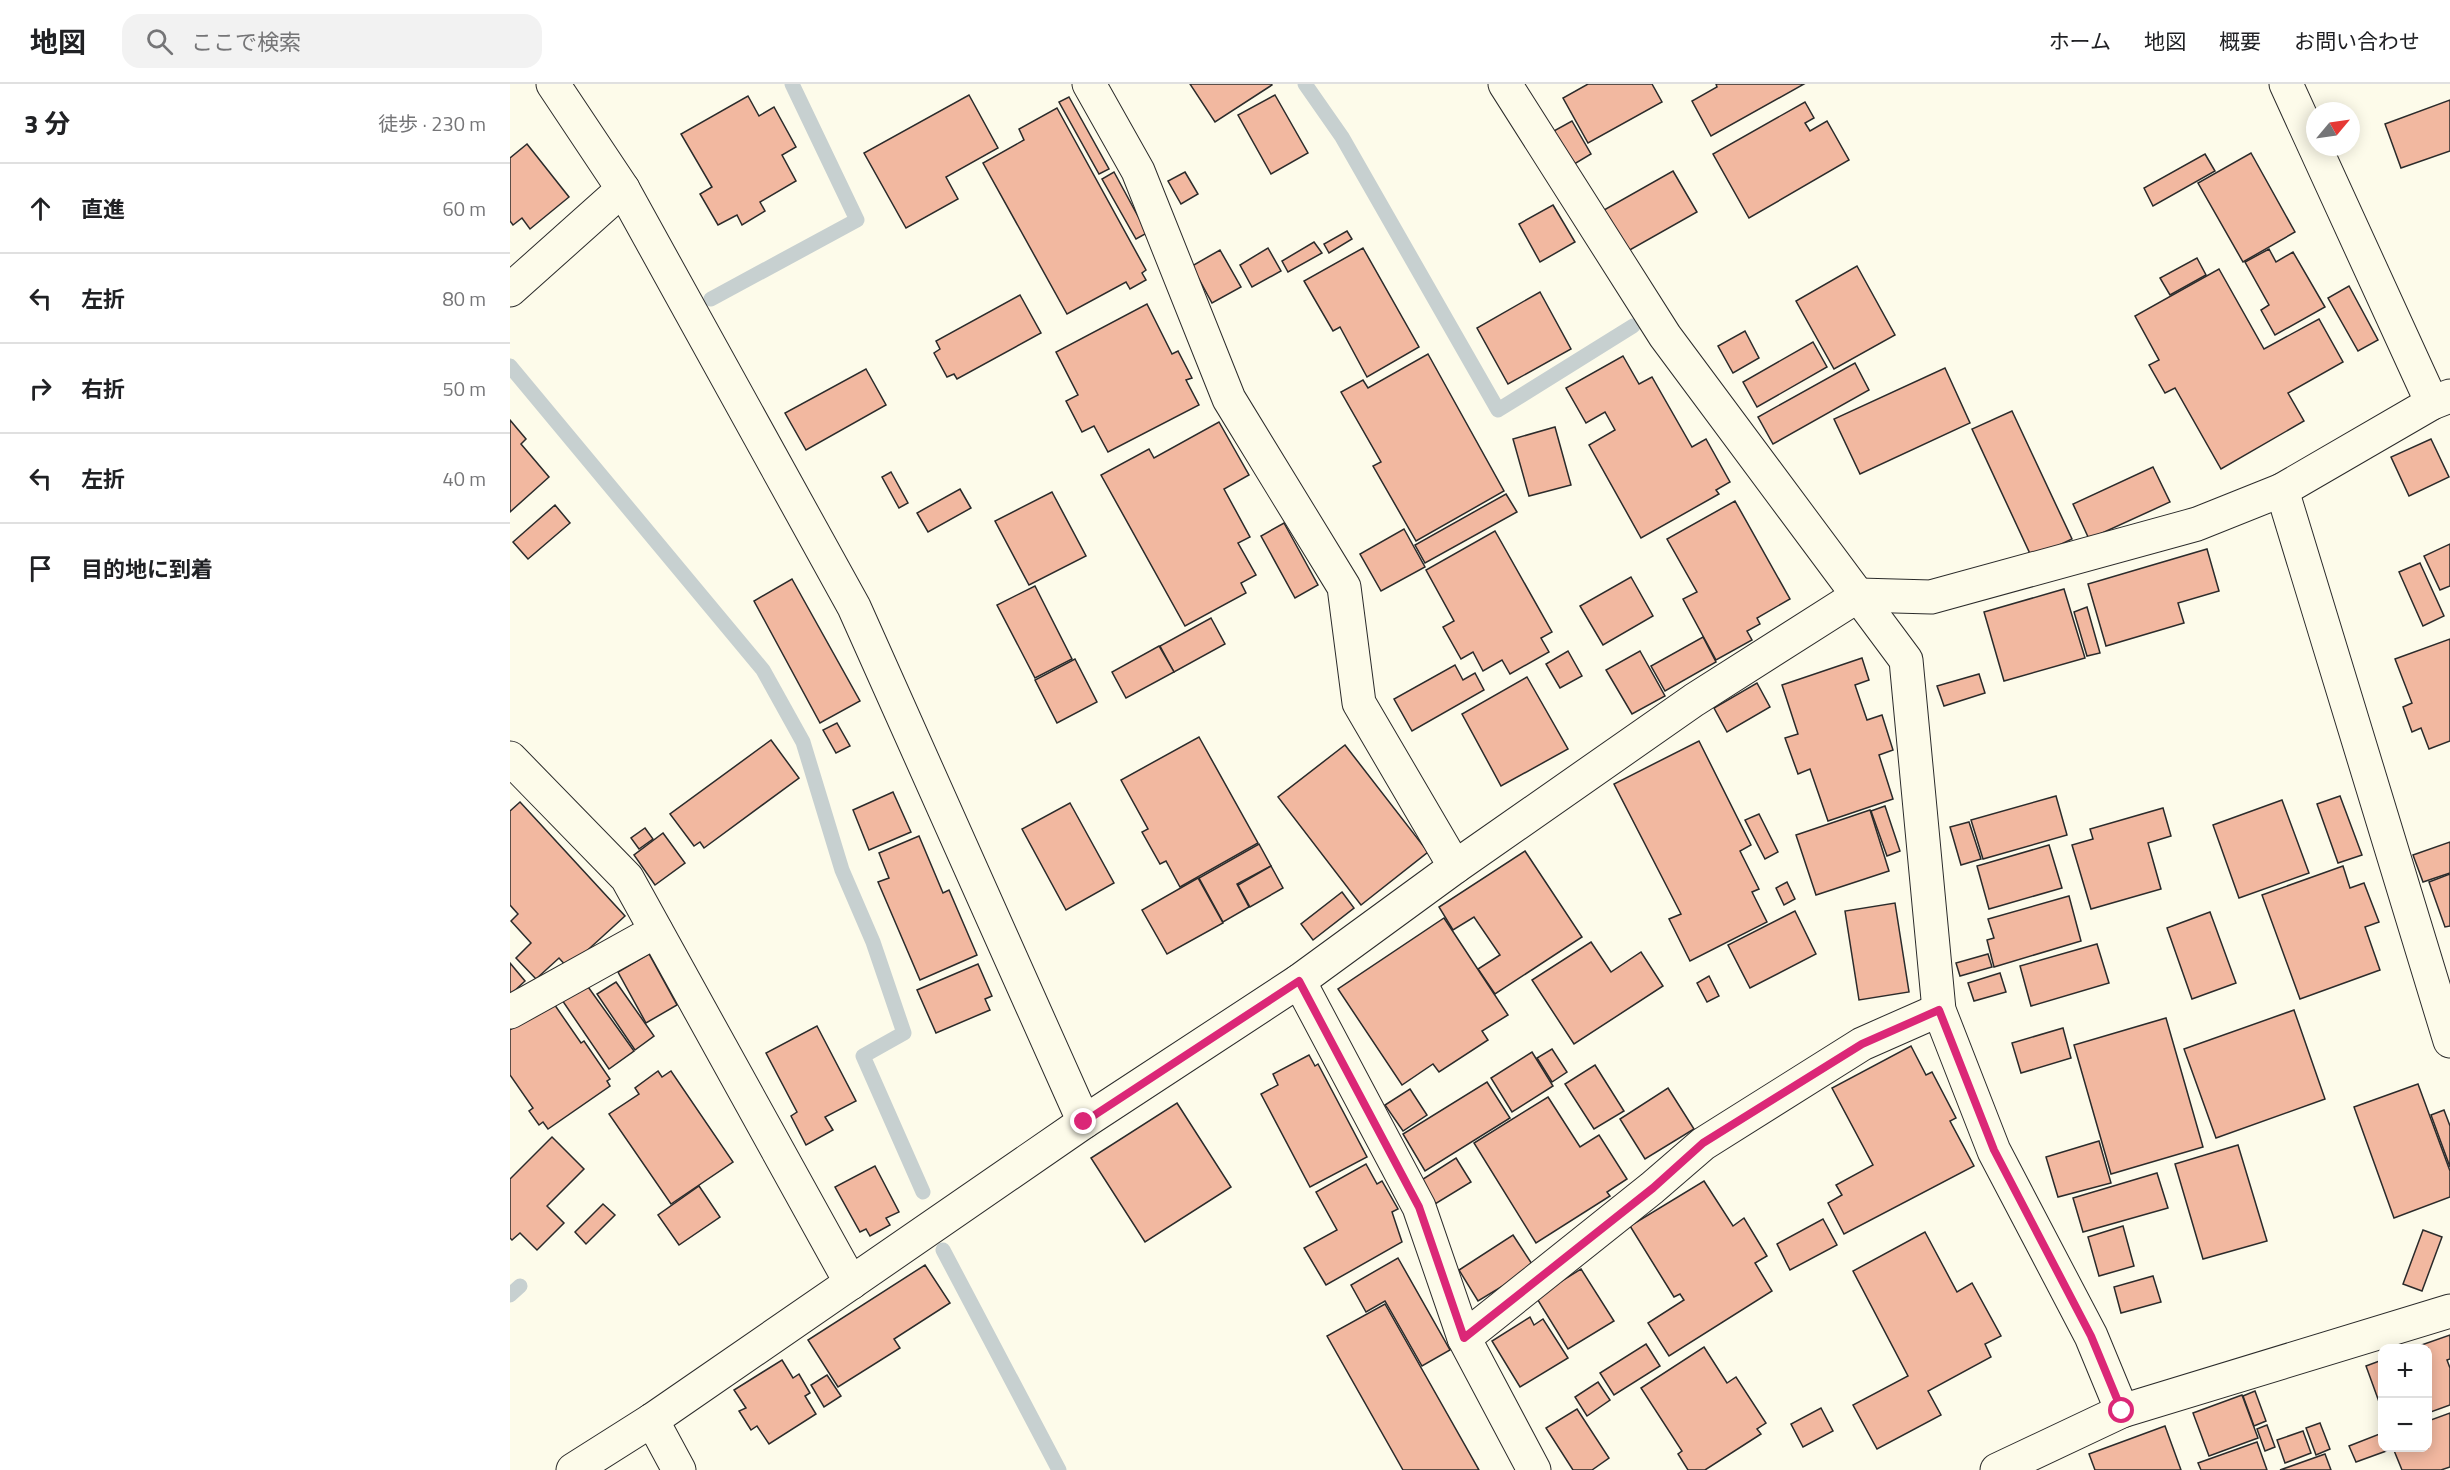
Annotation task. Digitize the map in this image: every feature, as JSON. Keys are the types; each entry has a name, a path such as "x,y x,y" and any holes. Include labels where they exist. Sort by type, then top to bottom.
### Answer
{"street":[{"path":"553,84 623,189 854,607 1084,1122"},
{"path":"1089,84 1138,171 1229,399 1344,587 1359,703 1455,867"},
{"path":"1504,84 1665,336 1906,660 1939,1010 1994,1150 2091,1336 2122,1411"},
{"path":"573,1470 652,1420 1084,1122 1299,981 1455,867 1694,700 1859,595 1931,597 2197,524 2282,490 2441,400 2286,84"},
{"path":"510,290 623,189"},
{"path":"2282,490 2450,1041"},
{"path":"510,758 627,878 851,1283"},
{"path":"510,1012 656,931"},
{"path":"1299,981 1419,1207 1464,1338 1534,1470"},
{"path":"1464,1338 1653,1188 1703,1143 1862,1044 1939,1010"},
{"path":"1996,1470 2029,1463 2122,1411 2447,1306"},
{"path":"652,1420 679,1470"}],"building":[{"path":"1190,84 1271,84 1272,85 1215,122"},
{"path":"1588,84 1652,84 1662,102 1588,143 1563,98"},
{"path":"1716,84 1804,84 1711,136 1692,101 1717,87"},
{"path":"969,95 998,148 946,177 958,199 906,228 864,153"},
{"path":"1275,95 1308,153 1271,174 1238,115"},
{"path":"748,96 759,116 774,107 796,147 782,155 796,181 760,202 765,211 742,225 737,215 718,225 700,194 712,187 681,134"},
{"path":"1069,97 1109,169 1099,174 1059,102"},
{"path":"2450,100 2450,151 2401,168 2385,124"},
{"path":"1805,102 1814,118 1805,123 1810,131 1827,121 1849,160 1749,218 1713,154"},
{"path":"1057,108 1146,270 1142,273 1146,280 1130,289 1126,282 1067,314 983,163 1024,140 1019,129"},
{"path":"1572,121 1591,154 1571,166 1552,132"},
{"path":"527,144 569,197 530,229 522,218 513,225 510,221 510,158"},
{"path":"2251,153 2295,232 2243,262 2198,183"},
{"path":"2205,154 2215,171 2153,206 2144,188"},
{"path":"1673,171 1697,212 1628,251 1604,210"},
{"path":"1114,172 1147,233 1136,239 1102,179"},
{"path":"1185,172 1198,194 1181,204 1168,181"},
{"path":"1553,205 1575,242 1540,262 1519,224"},
{"path":"1347,231 1352,239 1329,253 1324,244"},
{"path":"1314,242 1322,253 1288,272 1282,261"},
{"path":"1268,248 1281,271 1252,287 1240,265"},
{"path":"1363,248 1419,347 1367,377 1340,327 1333,331 1304,281"},
{"path":"2269,249 2276,262 2293,252 2325,307 2275,335 2261,310 2269,305 2245,262"},
{"path":"1220,250 1241,287 1212,303 1192,266"},
{"path":"2197,258 2206,275 2170,295 2160,278"},
{"path":"1857,266 1895,335 1834,369 1796,301"},
{"path":"2219,269 2264,349 2319,319 2343,362 2288,393 2304,421 2221,469 2175,388 2165,393 2149,365 2159,360 2135,316"},
{"path":"2349,286 2378,340 2358,351 2328,298"},
{"path":"1540,292 1571,349 1508,384 1477,328"},
{"path":"1020,295 1041,333 957,379 954,374 947,377 934,353 940,349 936,341"},
{"path":"1147,304 1172,354 1178,351 1192,378 1186,380 1199,405 1108,452 1094,426 1082,432 1066,401 1078,395 1056,352"},
{"path":"1745,331 1759,358 1733,373 1718,346"},
{"path":"1813,342 1827,367 1757,407 1743,382"},
{"path":"1428,354 1504,491 1416,541 1373,466 1381,462 1341,392 1363,380 1368,388"},
{"path":"1623,356 1639,384 1652,377 1692,447 1706,439 1730,482 1716,490 1719,494 1641,538 1589,445 1615,430 1605,412 1586,423 1566,388"},
{"path":"1855,363 1869,390 1773,444 1758,417"},
{"path":"1945,368 1970,423 1860,474 1834,419"},
{"path":"866,369 886,405 806,450 785,413"},
{"path":"2012,411 2072,539 2032,558 1972,429"},
{"path":"510,420 526,439 521,444 549,477 510,512"},
{"path":"1219,422 1249,475 1224,489 1250,537 1238,543 1256,575 1241,583 1246,593 1185,626 1101,475 1149,449 1154,458"},
{"path":"1555,427 1571,485 1529,496 1513,439"},
{"path":"2431,439 2449,477 2409,496 2391,457"},
{"path":"2153,467 2170,502 2089,539 2073,504"},
{"path":"891,472 908,503 899,508 882,477"},
{"path":"960,489 971,508 928,532 917,513"},
{"path":"1052,492 1086,556 1029,585 995,521"},
{"path":"1506,494 1517,512 1425,563 1415,545"},
{"path":"1735,501 1790,599 1757,618 1760,624 1747,631 1752,640 1716,660 1683,599 1697,592 1667,539"},
{"path":"555,505 570,523 528,559 513,542"},
{"path":"1284,523 1318,585 1295,598 1261,536"},
{"path":"1404,529 1425,567 1381,591 1360,554"},
{"path":"1495,531 1552,632 1541,638 1549,652 1510,674 1502,660 1483,671 1473,652 1461,659 1443,627 1454,621 1426,570"},
{"path":"2450,544 2450,586 2440,590 2424,556"},
{"path":"2207,549 2219,591 2178,603 2184,623 2106,646 2088,584"},
{"path":"2420,563 2444,616 2423,626 2399,572"},
{"path":"1631,577 1653,616 1603,645 1580,606"},
{"path":"792,579 860,701 820,723 754,601"},
{"path":"1035,586 1072,659 1035,678 997,605"},
{"path":"2064,589 2085,658 2004,681 1984,612"},
{"path":"2087,607 2100,653 2087,656 2074,612"},
{"path":"1211,618 1225,644 1174,672 1160,646"},
{"path":"1703,637 1716,662 1665,691 1651,666"},
{"path":"2450,639 2450,741 2429,749 2421,728 2412,732 2403,707 2412,703 2395,659"},
{"path":"1159,646 1174,672 1126,698 1112,672"},
{"path":"1568,651 1582,676 1560,688 1546,664"},
{"path":"1640,651 1665,696 1632,714 1606,670"},
{"path":"1862,658 1869,680 1855,685 1867,720 1882,715 1893,750 1879,755 1893,799 1828,821 1810,769 1798,774 1785,738 1798,734 1782,685"},
{"path":"1075,659 1097,702 1057,723 1035,680"},
{"path":"1455,665 1463,680 1475,673 1484,690 1412,731 1394,699"},
{"path":"1979,674 1985,693 1944,706 1937,686"},
{"path":"1527,677 1568,749 1501,786 1462,714"},
{"path":"1757,683 1770,707 1727,732 1714,708"},
{"path":"837,723 850,746 836,753 823,730"},
{"path":"1199,737 1258,843 1180,887 1166,861 1160,864 1142,832 1148,829 1121,780"},
{"path":"771,740 799,778 704,848 700,842 694,846 670,814"},
{"path":"1699,741 1751,845 1740,851 1759,889 1752,892 1767,922 1690,961 1669,919 1681,914 1614,784"},
{"path":"1345,745 1428,852 1361,905 1278,797"},
{"path":"893,792 911,832 869,850 853,810"},
{"path":"2056,796 2067,835 1983,859 1971,820"},
{"path":"2340,796 2362,855 2338,863 2317,804"},
{"path":"2282,800 2309,873 2239,898 2213,825"},
{"path":"520,802 625,916 568,968 559,958 536,979 516,958 531,943 511,921 518,914 510,905 510,811"},
{"path":"1070,803 1114,883 1066,910 1022,829"},
{"path":"1885,806 1900,851 1887,856 1871,811"},
{"path":"2163,808 2171,836 2148,843 2161,889 2091,909 2072,845 2093,839 2090,829"},
{"path":"1870,810 1889,871 1816,895 1796,835"},
{"path":"1759,814 1778,852 1765,859 1745,820"},
{"path":"1969,822 1981,859 1961,865 1950,827"},
{"path":"645,828 653,839 639,849 631,838"},
{"path":"663,833 685,863 655,885 634,855"},
{"path":"919,836 943,893 949,890 977,955 920,980 878,882 889,878 879,853"},
{"path":"2450,842 2450,873 2423,882 2413,855"},
{"path":"1259,844 1271,866 1237,884 1249,907 1223,922 1199,878"},
{"path":"2049,845 2062,888 1989,909 1977,866"},
{"path":"1525,851 1582,937 1495,994 1478,969 1500,955 1474,917 1453,930 1439,907"},
{"path":"1271,866 1283,888 1250,907 1238,885"},
{"path":"2343,866 2350,888 2364,883 2379,922 2365,927 2380,970 2300,999 2262,895"},
{"path":"2450,874 2450,926 2445,927 2429,882"},
{"path":"1198,878 1223,923 1167,954 1142,910"},
{"path":"1787,882 1795,899 1784,905 1776,888"},
{"path":"1342,892 1354,908 1313,940 1301,924"},
{"path":"2069,896 2081,941 1994,967 1987,940 1994,938 1988,919"},
{"path":"1895,903 1909,992 1859,1000 1845,911"},
{"path":"1795,911 1816,954 1750,988 1728,945"},
{"path":"2210,912 2236,983 2192,999 2167,928"},
{"path":"1444,918 1508,1015 1482,1031 1488,1040 1439,1072 1433,1064 1402,1085 1338,989"},
{"path":"1591,942 1611,972 1641,952 1663,986 1574,1044 1532,980"},
{"path":"2097,944 2109,983 2031,1006 2020,966"},
{"path":"649,954 677,1005 646,1023 618,972"},
{"path":"1988,954 1992,967 1960,976 1956,963"},
{"path":"510,963 525,981 510,995"},
{"path":"978,964 992,996 985,999 990,1010 936,1033 917,990"},
{"path":"2000,973 2006,992 1974,1001 1968,983"},
{"path":"1709,976 1719,996 1707,1002 1697,983"},
{"path":"616,982 654,1036 635,1050 597,994"},
{"path":"586,984 634,1051 609,1069 562,1000"},
{"path":"552,1001 581,1043 584,1041 610,1079 607,1081 610,1086 548,1129 543,1122 539,1125 529,1111 533,1108 510,1075 510,1030"},
{"path":"2294,1010 2325,1099 2216,1138 2184,1049"},
{"path":"2166,1018 2203,1147 2111,1174 2074,1045"},
{"path":"817,1026 856,1101 825,1117 833,1130 806,1145 791,1116 797,1112 766,1053"},
{"path":"2063,1028 2071,1058 2021,1073 2012,1043"},
{"path":"1911,1046 1926,1075 1932,1072 1956,1118 1950,1121 1974,1166 1844,1234 1828,1203 1842,1195 1836,1185 1873,1165 1832,1088"},
{"path":"1552,1049 1567,1072 1552,1082 1537,1058"},
{"path":"1532,1052 1553,1086 1512,1112 1491,1078"},
{"path":"1309,1055 1315,1066 1318,1064 1367,1157 1310,1187 1261,1094 1278,1085 1273,1074"},
{"path":"1595,1065 1624,1111 1594,1129 1565,1084"},
{"path":"658,1071 662,1077 671,1071 733,1162 671,1204 609,1114 639,1094 635,1088"},
{"path":"1487,1082 1510,1118 1425,1171 1403,1134"},
{"path":"2418,1084 2450,1171 2450,1197 2394,1218 2354,1107"},
{"path":"1668,1088 1694,1129 1645,1159 1620,1119"},
{"path":"1410,1089 1427,1115 1403,1131 1385,1105"},
{"path":"1548,1097 1580,1147 1599,1135 1627,1179 1607,1192 1610,1196 1536,1243 1474,1143"},
{"path":"1177,1103 1231,1187 1145,1242 1091,1158"},
{"path":"2444,1110 2450,1126 2450,1167 2431,1115"},
{"path":"552,1137 584,1169 547,1206 564,1223 537,1250 520,1233 512,1240 510,1238 510,1179"},
{"path":"2099,1141 2111,1183 2058,1197 2046,1157"},
{"path":"2238,1145 2267,1241 2203,1259 2175,1164"},
{"path":"1456,1158 1471,1182 1435,1204 1420,1181"},
{"path":"1366,1164 1377,1184 1382,1181 1398,1209 1392,1212 1402,1242 1326,1285 1304,1248 1337,1230 1316,1192"},
{"path":"875,1166 899,1212 886,1218 890,1225 870,1236 866,1229 860,1232 835,1187"},
{"path":"2157,1173 2168,1208 2083,1232 2073,1198"},
{"path":"1704,1181 1733,1226 1744,1218 1767,1256 1755,1263 1772,1291 1669,1356 1648,1323 1684,1300 1680,1294 1674,1297 1630,1226"},
{"path":"699,1186 720,1217 679,1245 658,1215"},
{"path":"603,1204 615,1215 586,1244 575,1232"},
{"path":"1823,1219 1837,1245 1790,1270 1777,1244"},
{"path":"2123,1226 2134,1266 2099,1276 2088,1237"},
{"path":"2423,1230 2442,1237 2422,1291 2403,1284"},
{"path":"1925,1232 1957,1292 1972,1283 2001,1336 1985,1344 1991,1357 1928,1391 1941,1415 1877,1449 1853,1405 1908,1376 1853,1271"},
{"path":"1513,1235 1534,1267 1478,1301 1459,1270"},
{"path":"1398,1258 1450,1350 1422,1366 1385,1301 1366,1312 1351,1285"},
{"path":"925,1265 950,1303 894,1339 900,1348 838,1387 808,1340"},
{"path":"1581,1269 1614,1321 1568,1349 1536,1297"},
{"path":"2153,1276 2161,1302 2121,1313 2114,1287"},
{"path":"1385,1304 1479,1470 1403,1470 1327,1336"},
{"path":"1530,1317 1534,1325 1543,1319 1568,1358 1520,1387 1492,1341"},
{"path":"2450,1335 2450,1359 2447,1360 2450,1368 2450,1405 2432,1412 2432,1344 2424,1344"},
{"path":"1646,1344 1660,1366 1614,1395 1600,1373"},
{"path":"1704,1347 1727,1383 1736,1377 1766,1423 1757,1429 1761,1434 1705,1470 1688,1470 1678,1454 1682,1451 1641,1388"},
{"path":"782,1360 793,1378 799,1374 810,1393 805,1396 816,1414 769,1444 757,1426 751,1430 739,1411 746,1408 734,1390"},
{"path":"2378,1362 2378,1399 2366,1366"},
{"path":"827,1375 841,1396 824,1407 811,1385"},
{"path":"1598,1382 1610,1400 1587,1416 1575,1397"},
{"path":"2255,1391 2266,1421 2254,1426 2243,1396"},
{"path":"2242,1395 2258,1438 2209,1456 2193,1413"},
{"path":"1821,1408 1833,1431 1803,1447 1791,1424"},
{"path":"1577,1409 1609,1458 1592,1470 1573,1470 1546,1428"},
{"path":"2450,1413 2450,1467 2441,1470 2402,1470 2395,1452 2432,1452 2432,1420"},
{"path":"2320,1423 2330,1449 2316,1455 2306,1428"},
{"path":"2267,1425 2275,1447 2265,1451 2257,1429"},
{"path":"2165,1426 2181,1470 2095,1470 2089,1454"},
{"path":"2303,1431 2311,1453 2285,1463 2277,1440"},
{"path":"2378,1435 2378,1452 2384,1452 2356,1462 2349,1446"},
{"path":"2257,1442 2267,1470 2201,1470 2198,1463"},
{"path":"2325,1454 2331,1470 2280,1470"}],"waterway":[{"path":"711,299 857,220 792,84"},
{"path":"1305,84 1342,137 1498,410 1633,326"},
{"path":"510,366 763,670 803,742 842,870 873,942 904,1033 863,1056 923,1192"},
{"path":"943,1250 1059,1470"},
{"path":"510,1295 520,1286"}],"route":[{"path":"1084,1122 1299,981 1419,1207 1464,1338 1653,1188 1703,1143 1862,1044 1939,1010 1994,1150 2091,1336 2122,1411"}]}
